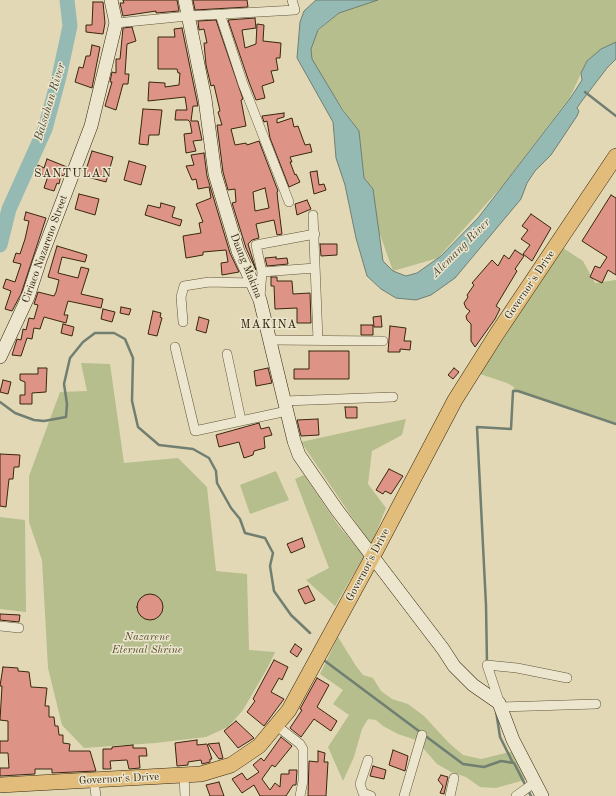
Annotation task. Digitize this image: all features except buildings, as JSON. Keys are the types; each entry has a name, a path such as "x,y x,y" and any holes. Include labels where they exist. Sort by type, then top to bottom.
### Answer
{"main road":[{"name":"Governor's Drive","path":"0,785 184,776 217,771 236,763 259,746 289,710 456,400 501,328 616,156"}],"street":[{"name":"Ciriaco Nazareno Street","path":"0,357 28,297 40,260 91,126 116,23 111,0"},
{"name":"Daang Makina","path":"185,0 205,99 215,174 238,251 260,300 294,441 299,455 337,510 454,666 473,685 496,700 501,707"},
{"path":"116,23 188,16 295,10 292,0"},
{"path":"220,14 243,84 289,202"},
{"path":"313,215 315,234 318,340"},
{"path":"260,300 262,272 256,245 315,234"},
{"path":"262,272 315,268"},
{"path":"183,322 181,297 184,286 209,282 252,283"},
{"path":"270,340 383,341"},
{"path":"175,347 195,431 241,420 286,406 393,397"},
{"path":"226,354 241,420"},
{"path":"0,626 19,628"},
{"path":"542,796 533,784 513,740 487,665 517,668 567,678"},
{"path":"501,707 596,704"},
{"path":"277,726 300,744 303,749 303,781 300,796"},
{"path":"404,796 422,735"},
{"path":"368,760 360,784 364,793 371,796"},
{"path":"184,776 185,796"},
{"path":"450,796 454,778"},
{"path":"94,781 96,796"},
{"path":"519,794 533,784"}],"green space":[{"path":"378,0 616,0 616,43 587,61 570,97 503,185 438,258 393,271 378,229 373,189 364,178 359,131 306,58 317,32 339,13"},
{"path":"563,248 583,261 595,283 616,280 616,424 518,391 513,391 514,387 507,383 480,374"},
{"name":"Nazarene Eternal Shrine","path":"81,363 110,364 124,463 178,458 207,487 216,571 247,574 249,650 275,652 243,710 228,727 206,737 155,743 84,748 62,725 48,668 42,560 29,522 29,476 60,392 87,391"},
{"path":"406,419 402,435 372,451 368,484 386,508 371,545 301,442"},
{"path":"276,471 289,500 250,514 240,485"},
{"path":"304,475 338,525 364,556 335,606 306,580 329,568 295,479"},
{"path":"0,517 25,520 26,612 0,609"},
{"path":"338,637 363,675 373,678 381,691 392,699 408,704 424,716 449,743 463,755 481,759 514,751 528,779 496,788 480,787 466,777 451,772 437,764 416,740 398,734 383,726 376,720 368,719 362,729 354,757 343,781 328,747 349,715 333,704 343,690 320,674"}],"water":[{"name":"Alemang River","path":"316,0 378,0 339,13 318,30 311,49 312,59 342,109 359,131 364,178 373,189 383,261 393,271 406,276 417,273 441,256 478,218 571,97 582,80 581,73 587,61 601,49 616,42 616,59 607,68 581,102 577,108 579,111 577,116 551,155 535,171 527,183 521,199 455,278 431,295 416,300 396,298 381,289 367,276 356,238 345,185 336,158 333,122 297,58 300,22 304,11"}],"waterway":[{"name":"Balsahan River","path":"0,245 9,209 45,129 59,77 70,26 67,0"},
{"path":"585,92 616,116"},
{"path":"0,402 15,413 34,420 44,421 66,417 67,404 64,384 70,358 83,342 95,333 114,333 125,339 133,358 132,401 138,427 159,445 193,449 209,458 216,471 217,483 231,508 240,519 245,533 265,538 273,553 270,566 274,591 291,615 310,633"},
{"path":"487,664 486,605 477,427 511,429 513,391 518,391 616,424"},
{"path":"325,661 463,764 484,767 501,761 514,763 531,796"},
{"path":"496,711 500,737 513,763"}],"district":[{"name":"SANTULAN","path":"73,174"},
{"name":"MAKINA","path":"269,325"}]}
